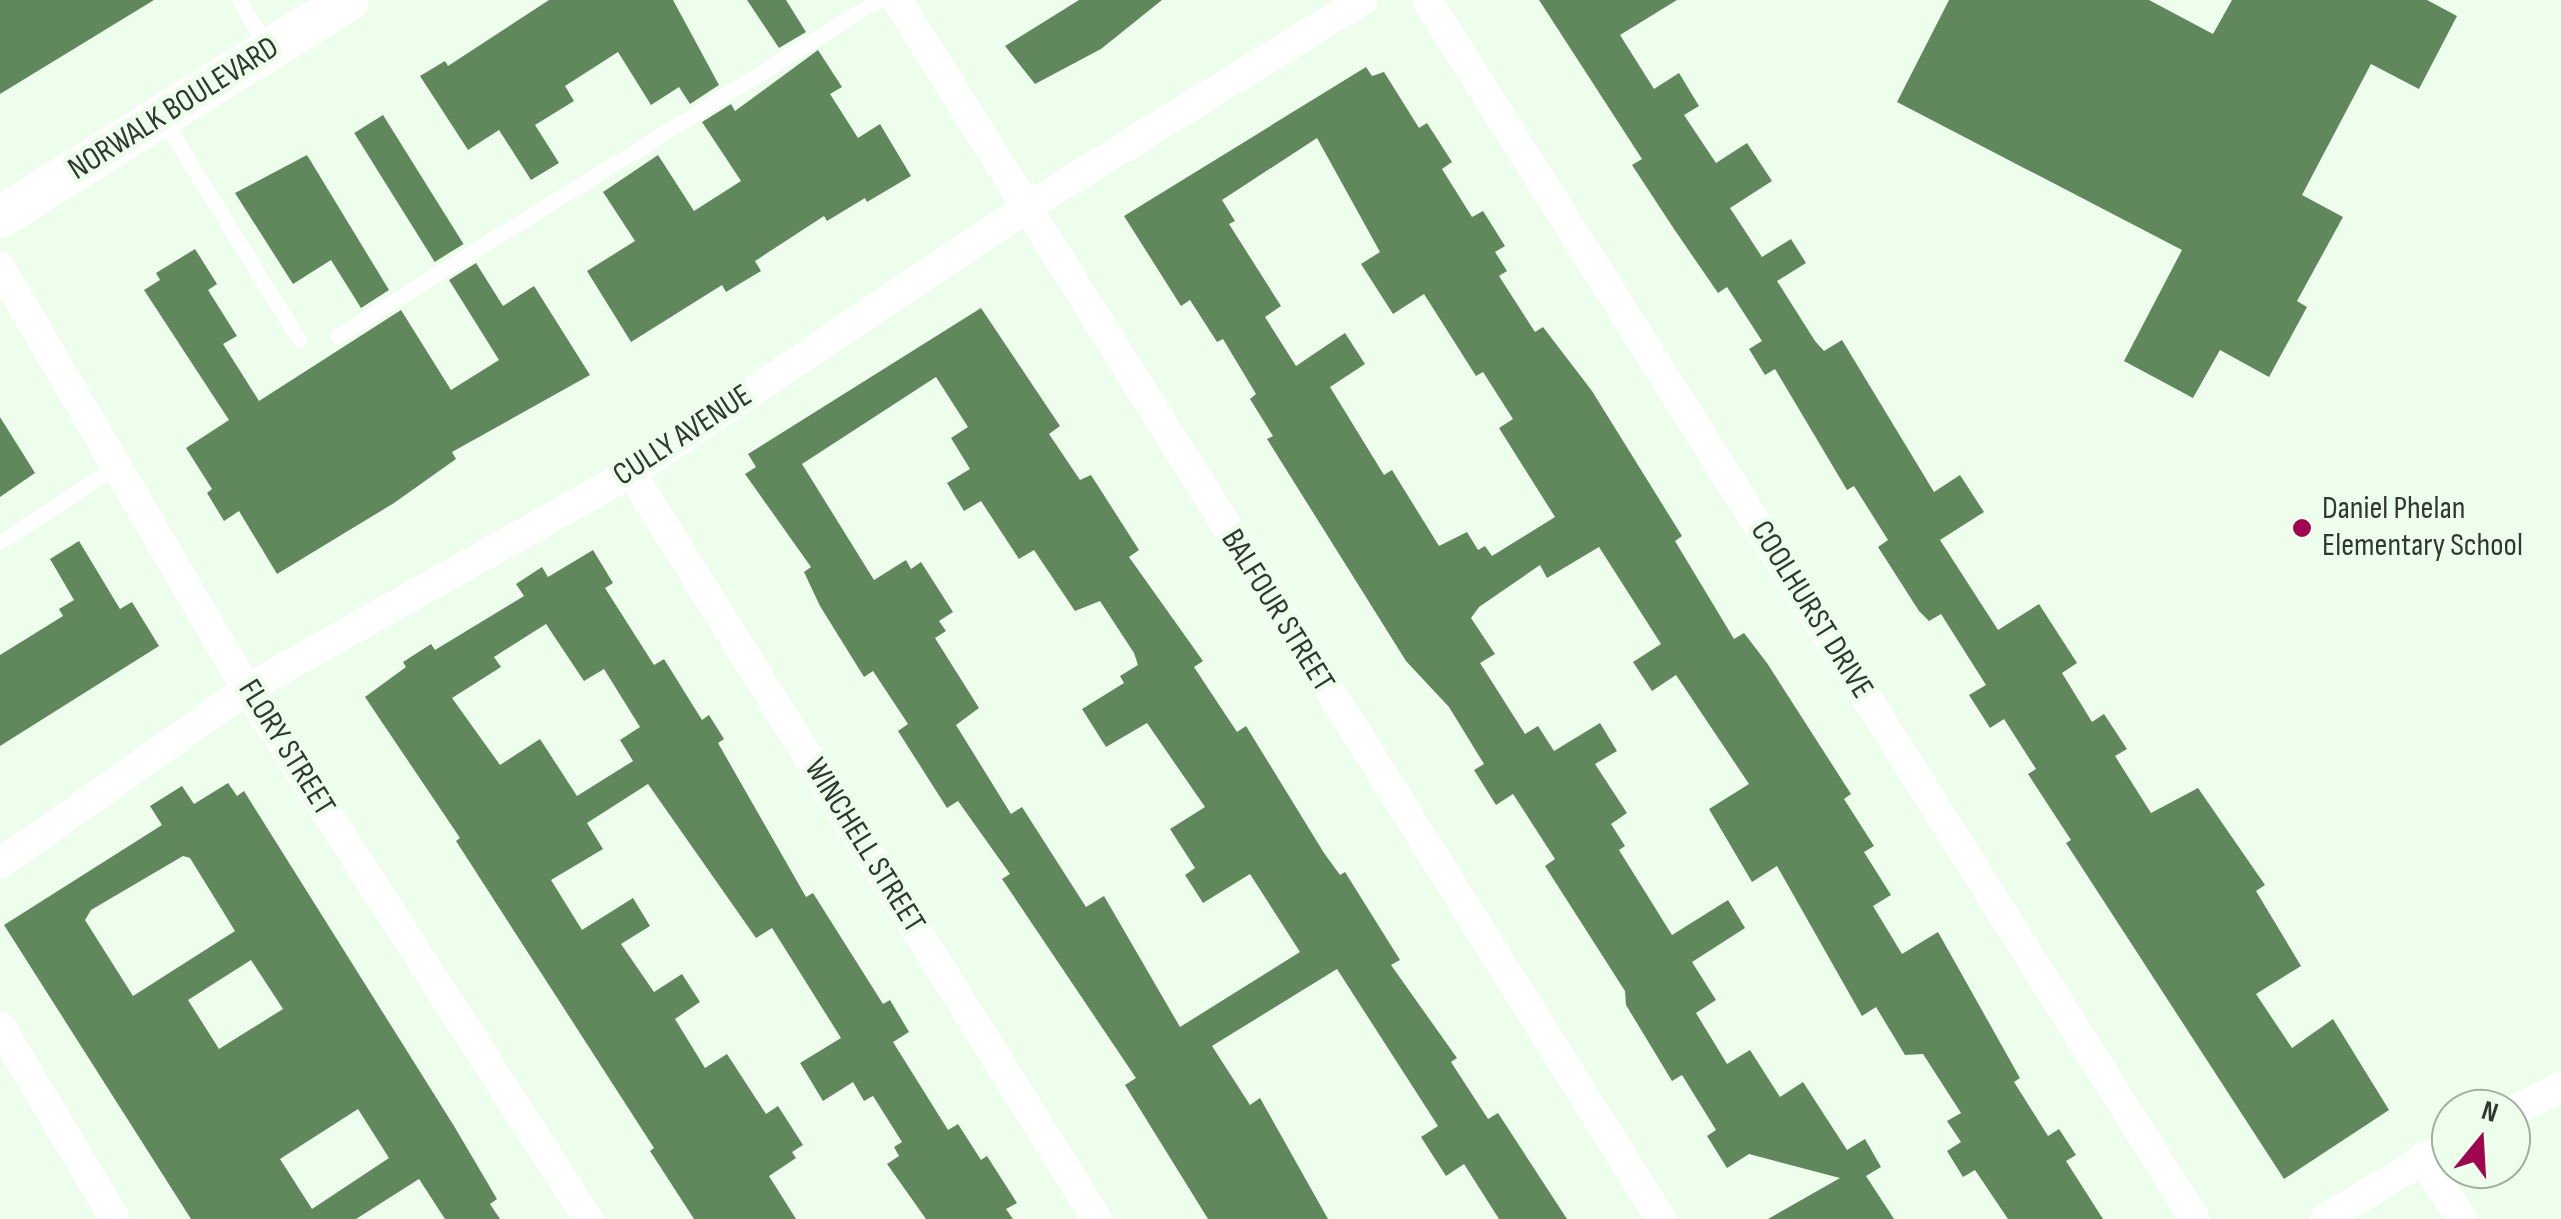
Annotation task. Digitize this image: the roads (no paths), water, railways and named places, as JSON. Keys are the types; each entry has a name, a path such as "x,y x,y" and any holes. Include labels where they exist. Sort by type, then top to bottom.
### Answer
{"main road":[{"name":"NORWALK BOULEVARD","path":"0,218 269,50 330,5"}],"street":[{"name":"BALFOUR STREET","path":"897,0 1024,209 1661,1219"},
{"name":"CULLY AVENUE","path":"0,864 247,689 631,473 1024,209 1362,0"},
{"name":"COOLHURST DRIVE","path":"1427,0 2195,1219"},
{"name":"FLORY STREET","path":"0,267 247,689 588,1219"},
{"name":"WINCHELL STREET","path":"631,473 1097,1219"},
{"path":"0,1026 115,1219"},
{"path":"2531,1102 2561,1087"},
{"path":"2325,1219 2431,1153"},
{"path":"2422,1158 2462,1219"}],"lane":[{"path":"239,0 269,50"},
{"path":"337,336 878,0"},
{"path":"162,117 300,340"},
{"path":"0,542 117,466"}],"place":[{"name":"Daniel Phelan Elementary School","path":"2302,528"}]}
